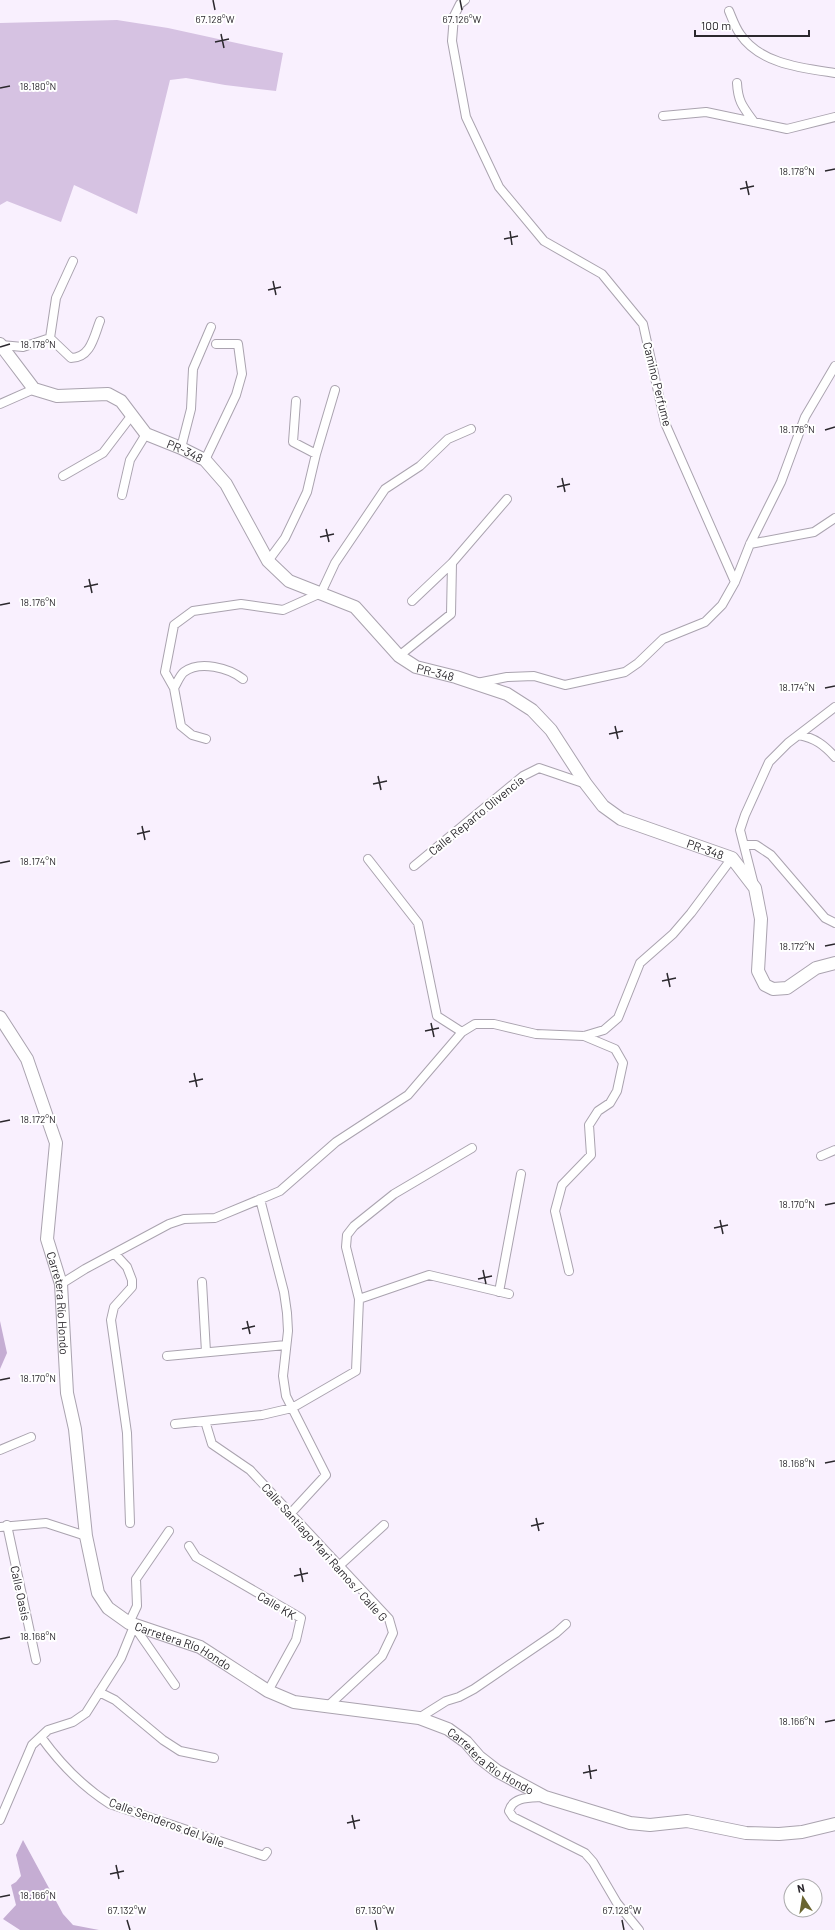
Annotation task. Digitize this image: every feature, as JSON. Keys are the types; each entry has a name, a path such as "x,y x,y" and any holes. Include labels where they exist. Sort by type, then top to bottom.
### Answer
{"street":[{"name":"Camino Perfume","path":"465,0 460,4 454,16 452,41 466,117 499,187 544,241 602,274 643,324 665,423 736,582"},
{"path":"729,11 740,34 754,49 787,66 835,73"},
{"path":"737,82 738,95 741,105 754,122"},
{"path":"663,116 706,112 788,129 835,117"},
{"path":"50,338 56,298 73,261"},
{"path":"50,338 71,358 78,358 88,350 100,321"},
{"path":"181,448 191,408 193,369 211,327"},
{"path":"1,344 22,347 50,338"},
{"path":"1,344 34,389 57,396 108,394 121,401 146,434 130,460 122,495"},
{"path":"205,460 236,395 242,374 238,344 216,344"},
{"path":"476,683 507,677 534,676 565,685 624,672 638,663 663,640 705,622 722,605 736,582 750,544 781,482 805,417 835,366"},
{"path":"0,404 34,389"},
{"path":"268,562 285,538 307,492 316,454 335,390"},
{"path":"296,401 293,442 316,454"},
{"path":"63,476 103,453 132,415"},
{"path":"206,739 192,735 180,726 174,688 165,672 174,625 193,611 242,604 283,610 321,593 335,563 385,489 420,466 448,439 471,429"},
{"name":"PR-348","path":"146,434 181,448 205,460 226,484 268,562 288,581 321,593 355,608 399,656 416,667 476,683 507,694 532,710 551,730 602,806 621,819 732,858 755,888 761,919 758,971 765,985 773,989 787,988 816,968 835,963"},
{"path":"412,601 452,563 508,499"},
{"path":"750,544 814,532 835,514"},
{"path":"399,656 451,614 452,563"},
{"path":"174,688 184,672 200,666 217,668 236,674 243,679"},
{"path":"755,888 740,830 745,815 769,762 835,706"},
{"path":"799,735 810,737 824,745 835,757"},
{"name":"Calle Reparto Olivencia","path":"414,866 523,776 540,768 586,784"},
{"path":"744,845 756,845 770,854 825,918 835,923"},
{"path":"61,1284 85,1268 115,1254 169,1224 184,1219 215,1218 280,1191 336,1142 408,1095 462,1032 475,1024 494,1024 536,1034 584,1036 604,1030 618,1018 640,963 673,934 687,918 732,858"},
{"path":"368,859 418,923 437,1016 462,1032"},
{"name":"Carretera Río Hondo","path":"0,1017 27,1059 56,1143 47,1239 61,1284 67,1393 76,1429 86,1536 98,1593 108,1608 131,1625 200,1647 268,1691 294,1702 362,1712 419,1718 448,1729 466,1742 479,1757 497,1771 545,1797 630,1823 650,1825 687,1821 746,1833 779,1834 802,1832 835,1824"},
{"path":"569,1271 555,1211 562,1185 591,1155 589,1125 598,1111 610,1103 617,1091 623,1063 615,1049 584,1036"},
{"path":"175,1424 262,1415 292,1408 356,1371 359,1299 346,1247 347,1235 354,1226 394,1194 472,1148"},
{"path":"821,1156 835,1150"},
{"path":"499,1292 521,1174"},
{"path":"260,1200 284,1292 288,1330 283,1376 286,1396 326,1475 290,1513"},
{"path":"115,1254 127,1267 132,1280 132,1287 114,1307 111,1320 127,1433 130,1523"},
{"path":"359,1299 429,1275 509,1294"},
{"path":"202,1282 206,1352"},
{"path":"167,1356 286,1344"},
{"name":"Calle Santiago Mari Ramos / Calle G","path":"204,1421 212,1444 250,1470 389,1619 393,1633 382,1656 333,1707"},
{"path":"0,1450 31,1437"},
{"path":"4,1526 46,1523 86,1536"},
{"path":"340,1565 384,1525"},
{"name":"Calle Oasis","path":"4,1526 36,1660"},
{"path":"0,1820 32,1745 48,1730 73,1722 86,1713 121,1658 137,1606 136,1579 169,1531"},
{"name":"Calle KK","path":"189,1546 196,1557 301,1618 296,1640 268,1691"},
{"path":"419,1718 446,1701 459,1697 474,1689 556,1634 566,1624"},
{"path":"131,1625 175,1685"},
{"path":"99,1692 115,1700 140,1719 163,1740 180,1751 214,1758"},
{"name":"Calle Senderos del Valle","path":"41,1736 52,1752 66,1766 97,1796 110,1804 264,1856 267,1852"},
{"path":"545,1797 514,1801 509,1811 513,1817 585,1853 593,1862 617,1903 639,1930"}],"shaded area":[{"path":"117,20 168,28 283,53 276,91 225,85 186,78 170,80 137,214 74,185 61,222 7,201 0,205 0,23"},
{"path":"0,1321 7,1353 0,1369"},
{"path":"23,1840 63,1914 73,1925 99,1930 20,1930 3,1919 16,1905 11,1885 21,1876 16,1855"}]}
